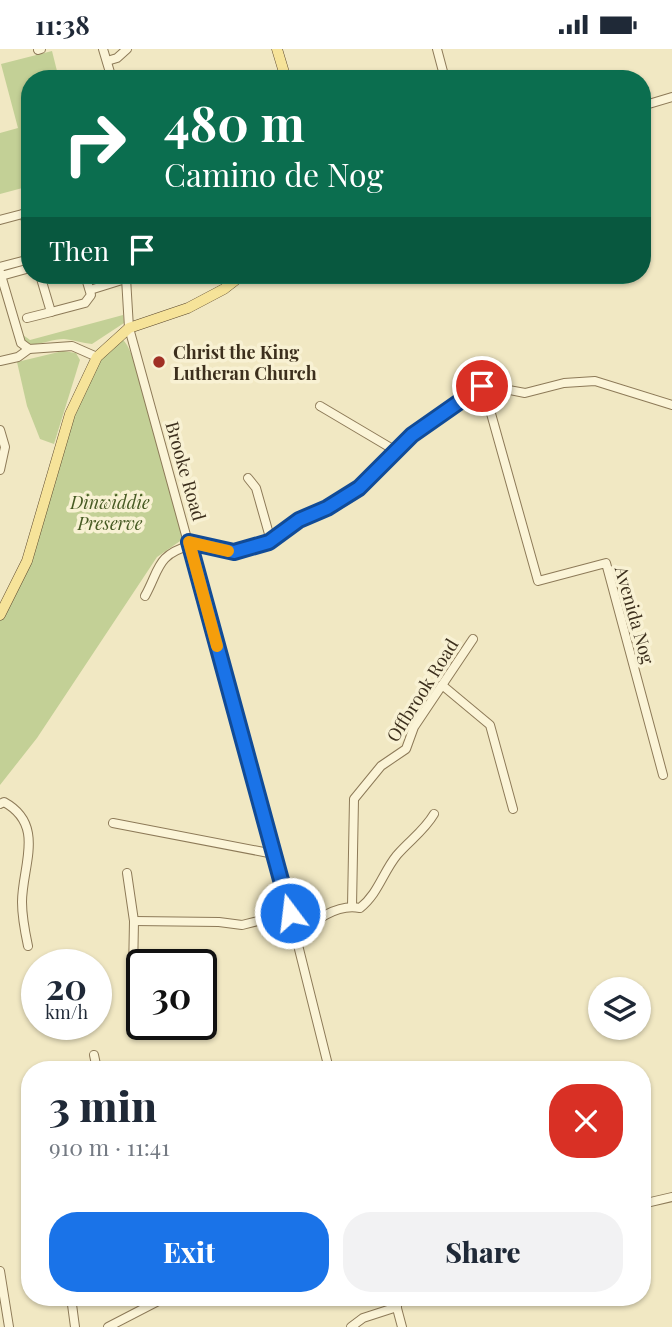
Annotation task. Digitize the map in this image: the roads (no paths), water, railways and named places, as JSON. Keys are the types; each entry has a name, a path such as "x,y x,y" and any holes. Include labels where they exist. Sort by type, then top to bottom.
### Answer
{"main road":[{"path":"277,49 283,70"},
{"path":"0,615 27,561 70,414 97,357 129,328 188,307 231,284"}],"street":[{"path":"103,49 110,70"},
{"path":"107,61 117,58 127,49"},
{"path":"437,49 443,70"},
{"path":"651,103 672,97"},
{"path":"0,220 21,214"},
{"path":"0,275 21,264"},
{"path":"0,275 21,270"},
{"path":"0,275 18,337 29,349"},
{"path":"43,284 51,312"},
{"path":"27,319 85,303 91,295 88,284"},
{"path":"90,290 108,284"},
{"name":"Brooke Road","path":"126,284 129,328 290,913 327,1061"},
{"path":"0,361 19,356 29,349 72,346 97,357"},
{"path":"145,596 162,559 176,550 190,544 234,552 271,541 299,520 327,508 359,488 436,416 482,386 525,393 564,383 595,381 672,405"},
{"name":"Avenida Nog","path":"482,386 538,581 606,563 663,775"},
{"path":"320,406 396,451"},
{"path":"0,430 5,447 0,470"},
{"path":"248,478 256,488 271,541"},
{"name":"Offbrook Road","path":"352,906 351,809 354,799 381,766 406,749 414,727 473,639"},
{"path":"442,685 490,725 513,809"},
{"path":"0,804 4,802 18,809 28,834 22,902 29,946"},
{"path":"296,937 317,919 352,906 359,908 370,900 404,847 424,830 434,814"},
{"path":"113,823 274,854"},
{"path":"127,873 134,921 133,949"},
{"path":"134,921 219,922 242,925 290,913"},
{"path":"93,1055 95,1061"},
{"path":"651,1202 672,1197"},
{"path":"0,1271 9,1327"},
{"path":"72,1306 75,1327"},
{"path":"108,1327 143,1306"},
{"path":"351,1327 363,1318 397,1307 402,1327"}],"place":[{"name":"Christ the King Lutheran Church","path":"159,362"}],"park label":[{"name":"Dinwiddie Preserve","path":"110,512"}]}
